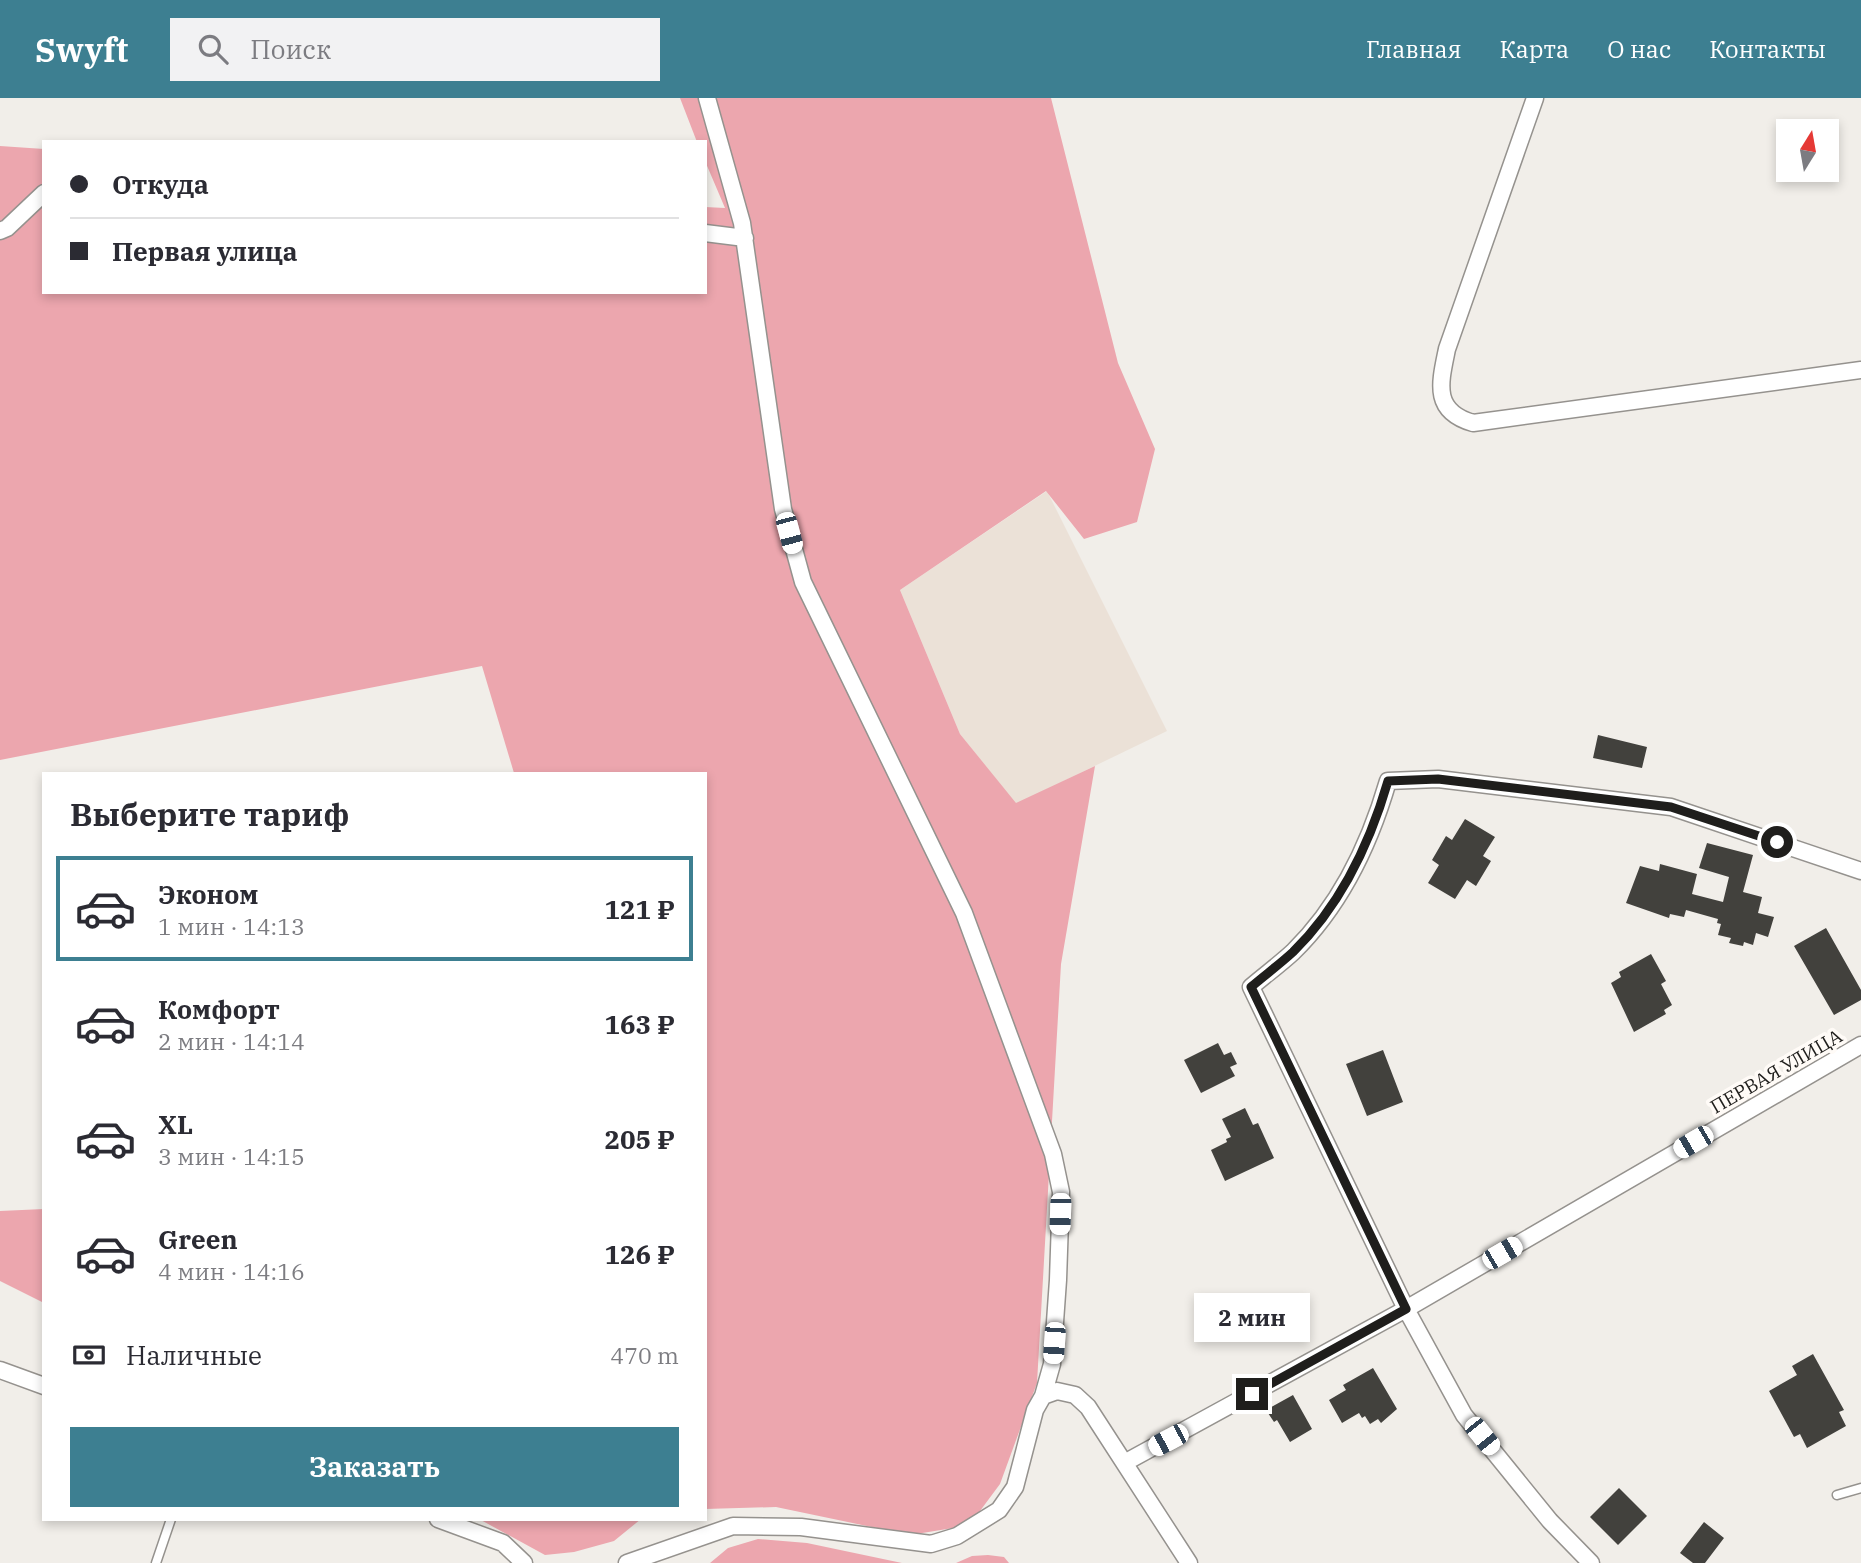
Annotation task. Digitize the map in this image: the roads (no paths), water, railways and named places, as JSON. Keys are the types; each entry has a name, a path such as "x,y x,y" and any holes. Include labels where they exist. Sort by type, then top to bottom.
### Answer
{"street":[{"path":"627,1563 733,1526 801,1527 931,1544 957,1536 999,1510 1015,1487 1035,1410 1043,1396 1052,1364 1058,1280 1061,1192 1053,1154 964,913 803,582 783,509 745,238 707,98"},
{"path":"1535,98 1447,349 1440,383 1446,407 1455,418 1473,423 1861,370"},
{"path":"0,231 7,228 42,195"},
{"path":"707,233 745,238"},
{"path":"1591,1563 1550,1521 1464,1415 1406,1309 1251,987 1294,951 1335,898 1373,831 1388,781 1438,779 1671,807 1861,871"},
{"name":"ПЕРВАЯ УЛИЦА","path":"1126,1462 1406,1309 1861,1045"},
{"path":"0,1370 42,1385"},
{"path":"1043,1396 1057,1391 1075,1395 1088,1407 1189,1563"},
{"path":"443,1521 503,1543 524,1563"}],"lane":[{"path":"1837,1495 1861,1488"},
{"path":"156,1563 170,1521"}]}
